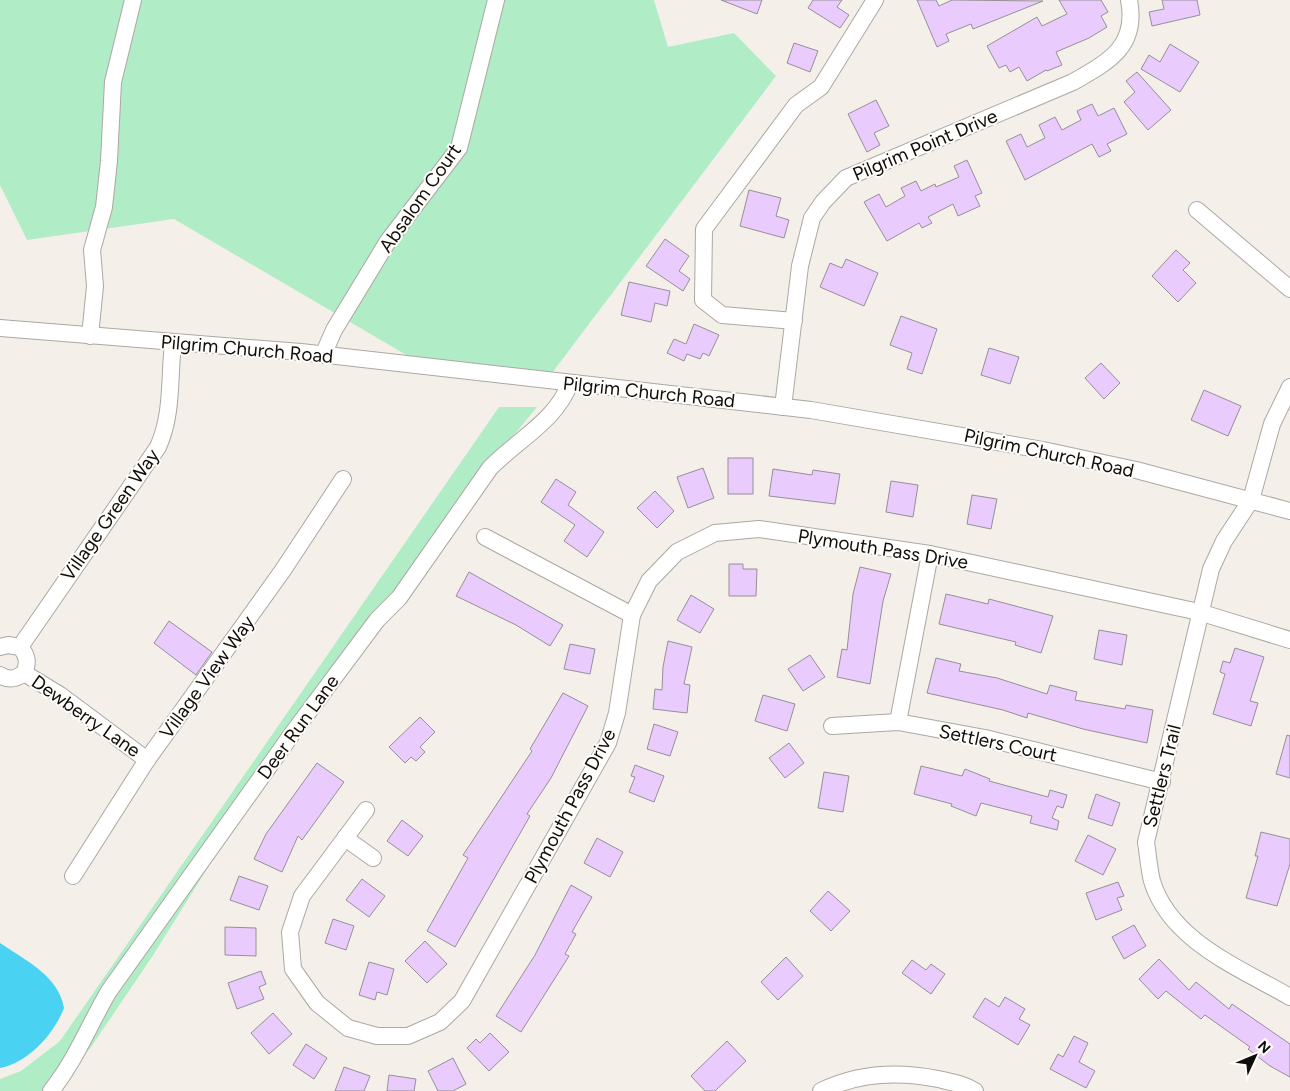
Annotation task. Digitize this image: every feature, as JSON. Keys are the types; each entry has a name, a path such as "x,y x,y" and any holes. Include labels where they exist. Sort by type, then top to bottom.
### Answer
{"street":[{"path":"90,336 95,286 92,250 104,207 109,161 113,82 132,0"},
{"name":"Absalom Court","path":"322,355 334,330 388,242 459,148 496,0"},
{"path":"794,321 722,315 704,300 704,229 796,105 821,87 875,0"},
{"name":"Pilgrim Point Drive","path":"783,407 800,266 812,218 823,202 846,178 1072,82 1107,63 1129,36 1129,0"},
{"path":"1197,210 1290,290"},
{"name":"Pilgrim Church Road","path":"0,328 322,355 783,407 988,439 1136,470 1290,511"},
{"name":"Village Green Way","path":"20,647 158,447 168,417 169,376 173,343"},
{"name":"Deer Run Lane","path":"51,1091 80,1050 94,1017 109,991 292,734 377,620 399,598 490,468 506,451 556,411 570,383"},
{"name":"Settlers Trail","path":"1289,994 1188,937 1166,911 1152,881 1146,842 1162,782 1200,612 1214,562 1224,541 1251,500 1272,424 1290,387"},
{"name":"Village View Way","path":"73,876 147,760 283,570 343,479"},
{"name":"Plymouth Pass Drive","path":"366,810 302,896 290,932 293,969 317,1003 348,1028 377,1036 408,1036 440,1022 462,1001 608,743 618,713 632,615 648,581 678,552 715,533 759,530 930,554 1200,612 1290,640"},
{"path":"485,537 632,615"},
{"path":"898,722 930,554"},
{"path":"0,647 8,645 20,647 25,653 27,662 24,673 16,678 10,679 0,676"},
{"name":"Dewberry Lane","path":"24,673 60,695 147,760"},
{"name":"Settlers Court","path":"832,726 898,722 985,738 1162,782"},
{"path":"345,838 373,858"},
{"path":"821,1091 852,1079 911,1074 962,1084 975,1091"}],"green space":[{"path":"0,0 654,0 668,47 734,33 776,76 546,381 425,366 174,219 27,240 0,185"},
{"path":"499,407 537,407 453,509 240,816 152,957 91,1047 54,1091 0,1091 0,1079 21,1071 60,1041"}],"water":[{"path":"0,943 40,970 48,978 61,996 64,1008 54,1028 39,1046 20,1060 0,1068"}],"building":[{"path":"721,0 762,0 757,14"},
{"path":"813,0 842,0 837,7 849,15 840,28 808,8"},
{"path":"917,0 936,0 939,6 952,0 1043,1 973,29 971,24 946,34 949,41 937,47"},
{"path":"1059,0 1101,0 1108,12 1101,16 1107,27 1089,38 1056,52 1062,65 1046,70 1027,81 1019,67 1010,72 1006,65 999,68 987,46 1037,17 1042,26 1067,14"},
{"path":"1162,0 1197,0 1200,15 1152,26 1149,12 1164,9"},
{"path":"794,43 818,51 810,72 787,63"},
{"path":"1170,44 1199,62 1180,92 1141,69 1149,55 1160,62"},
{"path":"1137,72 1171,110 1148,130 1124,102 1135,92 1126,81"},
{"path":"876,100 889,126 874,133 880,145 867,152 848,114"},
{"path":"1092,104 1098,116 1114,108 1127,134 1107,144 1111,151 1099,157 1092,144 1025,180 1006,141 1021,134 1027,147 1045,138 1039,125 1055,117 1062,130 1081,120 1077,111"},
{"path":"967,160 982,193 975,196 980,206 958,216 953,204 928,217 932,223 922,228 919,223 887,241 864,202 879,194 886,207 905,196 901,188 916,181 921,191 935,184 936,187 959,177 954,166"},
{"path":"749,190 781,198 776,216 789,220 784,238 740,226"},
{"path":"665,239 689,256 679,271 690,279 683,291 646,266"},
{"path":"1176,250 1190,263 1183,270 1196,283 1178,302 1152,276"},
{"path":"846,259 878,273 864,306 820,287 830,263 842,268"},
{"path":"629,282 670,291 667,306 655,303 651,322 621,315"},
{"path":"901,316 937,329 922,374 907,369 912,353 890,345"},
{"path":"694,324 719,335 709,356 703,353 700,359 687,354 684,361 667,353 674,339 686,344"},
{"path":"989,348 1019,357 1010,384 981,375"},
{"path":"1101,363 1120,383 1104,399 1085,378"},
{"path":"1204,390 1241,406 1228,436 1191,420"},
{"path":"728,458 753,458 753,494 728,494"},
{"path":"703,468 714,498 688,508 677,477"},
{"path":"773,469 812,475 813,470 840,474 835,504 769,496"},
{"path":"556,479 576,492 568,505 604,532 587,557 564,541 575,525 541,502"},
{"path":"891,481 918,485 913,517 886,512"},
{"path":"655,491 674,511 657,528 637,508"},
{"path":"972,495 997,499 991,529 967,524"},
{"path":"729,564 743,564 743,569 757,569 756,596 729,596"},
{"path":"860,567 891,574 883,601 870,684 837,677 842,649 847,650 853,594"},
{"path":"469,572 563,625 550,646 516,625 456,596"},
{"path":"946,594 988,604 989,599 1053,616 1041,653 1015,645 1016,642 939,624"},
{"path":"691,595 714,609 700,633 677,620"},
{"path":"169,621 212,652 196,675 154,643"},
{"path":"1099,630 1127,635 1122,665 1094,659"},
{"path":"668,641 692,647 684,684 690,685 687,713 653,709 655,689 662,690 663,667"},
{"path":"570,644 595,649 590,674 564,669"},
{"path":"1235,648 1264,657 1250,701 1258,703 1251,726 1213,714 1225,674 1220,672 1223,661 1230,663"},
{"path":"810,655 825,677 803,691 788,669"},
{"path":"936,658 961,664 959,671 997,678 1047,694 1050,685 1077,692 1075,700 1125,709 1126,705 1153,710 1147,743 1083,729 1028,713 1027,718 1003,710 927,693"},
{"path":"563,693 588,706 551,778 527,814 530,816 455,947 427,931 468,858 463,855 532,751 530,749"},
{"path":"763,695 795,704 787,731 755,721"},
{"path":"420,717 435,732 420,747 425,752 416,761 411,757 405,763 389,747"},
{"path":"654,724 678,732 670,756 647,749"},
{"path":"1287,735 1290,736 1290,778 1276,774"},
{"path":"789,743 804,763 785,778 769,758"},
{"path":"317,763 344,782 302,840 298,836 282,872 254,859 266,834"},
{"path":"635,765 664,776 654,802 629,792 635,777 631,776"},
{"path":"921,766 962,776 965,769 990,779 989,781 1048,797 1050,790 1067,795 1063,808 1057,806 1052,818 1059,821 1057,830 1030,823 1032,816 981,803 976,816 951,806 952,804 914,794"},
{"path":"824,772 849,776 843,812 818,808"},
{"path":"1096,794 1120,803 1112,826 1088,818"},
{"path":"402,820 423,836 408,856 387,841"},
{"path":"1261,832 1290,839 1290,864 1277,906 1246,898 1258,856 1255,856"},
{"path":"1088,835 1116,849 1103,875 1075,861"},
{"path":"597,838 623,852 610,877 584,863"},
{"path":"239,876 268,886 259,910 230,900"},
{"path":"362,879 385,896 369,917 346,900"},
{"path":"1118,882 1124,896 1117,898 1122,910 1096,920 1086,893"},
{"path":"571,885 592,897 572,932 576,934 565,954 569,956 521,1032 496,1016 535,955"},
{"path":"828,891 850,911 831,931 810,911"},
{"path":"333,919 354,926 346,950 325,943"},
{"path":"1134,925 1146,946 1124,959 1112,937"},
{"path":"225,927 256,928 256,956 225,955"},
{"path":"425,941 447,964 427,983 405,961"},
{"path":"786,957 803,976 778,1000 761,982"},
{"path":"1159,959 1189,990 1196,982 1229,1009 1232,1004 1290,1044 1290,1077 1270,1066 1248,1049 1250,1047 1205,1015 1201,1019 1166,991 1158,999 1139,979"},
{"path":"912,960 926,970 931,964 945,974 931,994 902,973"},
{"path":"369,962 394,969 387,995 377,992 375,1000 359,995"},
{"path":"261,971 266,984 259,987 264,999 237,1009 228,983"},
{"path":"1005,997 1025,1009 1019,1019 1030,1025 1018,1045 973,1017 985,998 999,1007"},
{"path":"273,1013 292,1034 269,1054 251,1033"},
{"path":"490,1033 509,1052 489,1071 467,1048 476,1039 480,1043"},
{"path":"1074,1036 1088,1043 1079,1062 1095,1071 1086,1088 1050,1069 1058,1054 1063,1057"},
{"path":"727,1041 746,1061 715,1091 705,1091 691,1076"},
{"path":"306,1044 327,1058 314,1079 293,1065"},
{"path":"453,1058 466,1084 453,1091 438,1091 428,1071"},
{"path":"344,1067 370,1076 364,1091 335,1091"},
{"path":"389,1075 416,1079 414,1091 387,1091"}]}
